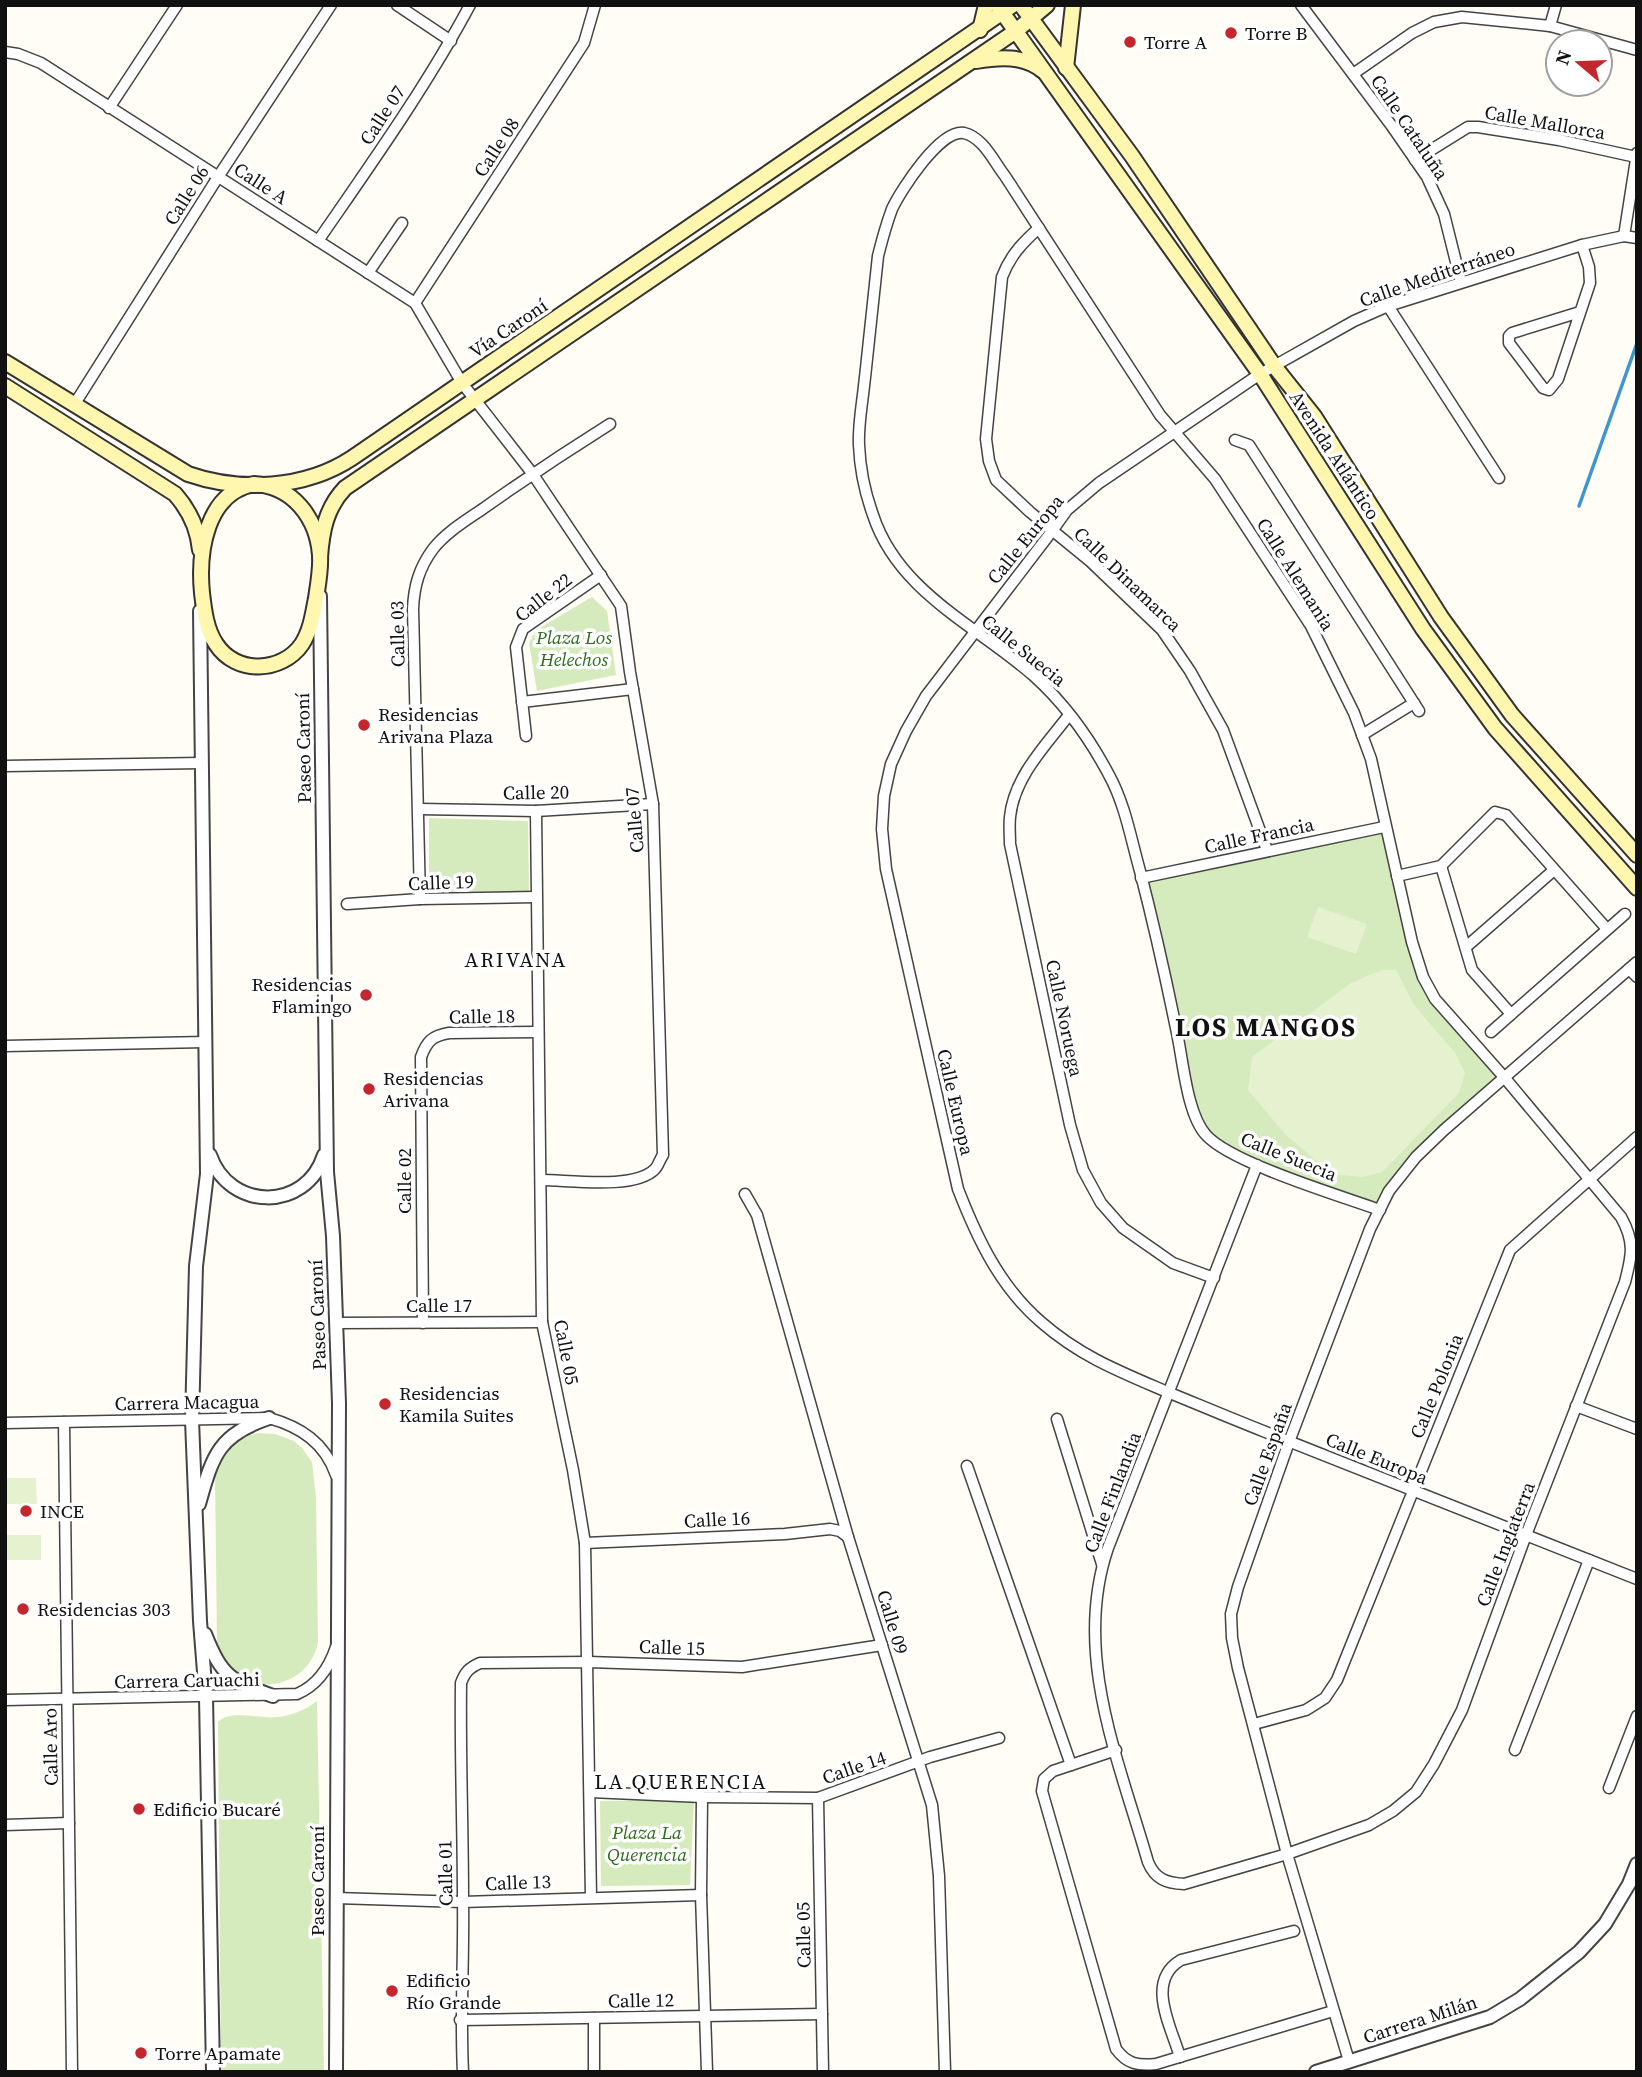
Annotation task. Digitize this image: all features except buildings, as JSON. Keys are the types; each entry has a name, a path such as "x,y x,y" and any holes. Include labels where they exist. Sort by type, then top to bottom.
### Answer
{"main road":[{"path":"980,30 986,5"},
{"name":"Avenida Atlántico","path":"1021,5 1132,156 1275,367 1314,416 1441,617 1512,715 1637,855"},
{"name":"Vía Caroní","path":"320,557 324,524 337,496 356,480 1016,31 1047,5"},
{"path":"1066,68 1073,5"},
{"name":"Vía Caroní","path":"5,362 187,474 220,483 254,484 296,481 334,468 980,30 1005,8"},
{"name":"Avenida Atlántico","path":"1005,8 1016,31 1260,374 1423,629 1495,729 1637,888"},
{"path":"971,61 1012,58 1036,65 1050,78"},
{"path":"5,386 176,494 189,513 199,536 200,576"},
{"name":"Paseo Caroní","path":"254,484 283,490 296,501 312,527 320,557 314,612 303,642 284,660 263,667 243,664 232,659 217,646 206,619 200,576 206,538 214,514 227,496 254,484"}],"street":[{"name":"Calle 06","path":"74,405 331,5"},
{"path":"397,5 451,41"},
{"name":"Calle 07","path":"318,241 390,137 451,41 470,5"},
{"name":"Calle 08","path":"415,303 584,43 596,5"},
{"name":"Calle Cataluña","path":"1301,5 1427,177 1444,214 1461,282"},
{"path":"1550,26 1556,5"},
{"path":"109,108 174,6"},
{"path":"1353,74 1412,33 1434,22 1462,17 1550,26 1637,50"},
{"name":"Calle A","path":"5,52 41,63 415,303 475,399"},
{"name":"Calle Mallorca","path":"1415,160 1468,127 1559,140 1636,155"},
{"name":"Calle Suecia","path":"966,133 956,133 933,150 902,190 885,230 878,256 859,444 864,482 873,516 884,542 916,584 974,632 1032,674 1058,700 1091,744 1111,778 1125,813 1162,957 1189,1094 1205,1135 1257,1165 1380,1210"},
{"name":"Calle Alemania","path":"966,133 979,141 1039,228 1160,415 1215,479 1311,626 1354,713 1371,759 1384,827 1423,977 1435,999 1504,1077"},
{"path":"1624,236 1636,155"},
{"path":"368,273 401,223"},
{"name":"Calle Dinamarca","path":"1039,228 1013,254 1002,277 986,439 989,461 996,480 1091,562 1162,630 1190,671 1223,730 1267,850"},
{"name":"Calle Mediterráneo","path":"1260,374 1354,321 1388,306 1582,245 1624,236 1637,237"},
{"path":"1580,312 1509,336 1509,343 1543,388 1549,390 1558,379 1590,283 1590,267 1582,245"},
{"path":"1388,306 1499,478"},
{"name":"Calle Europa","path":"1260,374 1099,483 1067,510 926,696 891,764 884,796 882,829 886,869 958,1189 994,1267 1014,1295 1066,1342 1097,1362 1289,1442 1637,1578"},
{"name":"Calle 07","path":"475,399 532,473 621,606 653,804 663,1155 656,1169 644,1176 624,1181 542,1180"},
{"name":"Calle 03","path":"420,899 414,589 421,569 434,547 454,530 532,473 610,424"},
{"path":"1235,440 1249,445 1416,707 1362,735"},
{"name":"Paseo Caroní","path":"320,557 327,1145 339,1403 336,2072"},
{"name":"Calle 22","path":"526,736 516,647 523,629 601,575"},
{"name":"Paseo Caroní","path":"200,576 207,1142 205,1203 196,1266 192,1420 200,1621 206,1697 213,2072"},
{"path":"522,702 633,689"},
{"name":"Calle Noruega","path":"1069,715 1028,768 1016,792 1010,816 1010,844 1070,1125 1083,1170 1101,1203 1123,1228 1172,1263 1214,1278"},
{"path":"5,766 202,763"},
{"name":"Calle 20","path":"419,810 536,811 653,804"},
{"name":"Calle 05","path":"536,811 542,1322 573,1470 585,1543 591,1897"},
{"path":"1397,876 1441,866 1495,812 1506,815 1607,929"},
{"name":"Calle Francia","path":"1142,878 1384,827"},
{"path":"1441,866 1472,970 1511,1014"},
{"path":"1466,947 1554,870"},
{"name":"Calle 19","path":"347,904 420,899 536,897"},
{"path":"1491,1032 1625,914"},
{"path":"1633,965 1637,977"},
{"name":"Calle España","path":"1349,2061 1287,1854 1238,1668 1231,1614 1289,1442 1370,1229 1390,1191 1416,1157 1444,1130 1633,965"},
{"name":"Calle 18","path":"428,1040 436,1035 449,1033 538,1032"},
{"name":"Calle 02","path":"423,1323 421,1057 428,1040"},
{"path":"5,1045 205,1042"},
{"name":"Calle Inglaterra","path":"1162,1880 1184,1884 1287,1854 1369,1825 1416,1793 1462,1710 1526,1535 1625,1282 1632,1255 1630,1234 1626,1226 1504,1077"},
{"name":"Calle Polonia","path":"1254,1724 1306,1710 1325,1698 1337,1680 1510,1251 1637,1136"},
{"path":"207,1142 214,1166 227,1183 247,1194 271,1198 292,1192 312,1178 327,1145"},
{"name":"Calle Finlandia","path":"1162,1880 1152,1872 1148,1862 1101,1697 1094,1652 1094,1615 1103,1565 1257,1165"},
{"name":"Calle 09","path":"746,1194 757,1215 848,1537 932,1805 937,1838 944,2072"},
{"name":"Calle 17","path":"336,1323 542,1322"},
{"path":"1577,1406 1637,1429"},
{"path":"196,1514 208,1472 225,1442 247,1425 269,1418"},
{"name":"Carrera Macagua","path":"5,1423 269,1418 298,1429 322,1447 331,1461 338,1482"},
{"path":"1057,1419 1103,1565"},
{"name":"Calle Aro","path":"64,1422 72,2072"},
{"path":"967,1466 1070,1765"},
{"name":"Calle 16","path":"585,1543 785,1534 830,1529 848,1537"},
{"path":"1515,1749 1589,1560"},
{"path":"200,1621 213,1654 232,1679 273,1696"},
{"name":"Carrera Caruachi","path":"5,1700 297,1694 308,1689 327,1668 338,1639"},
{"name":"Calle 15","path":"464,1674 480,1663 588,1662 741,1667 882,1645"},
{"name":"Calle 01","path":"463,2072 460,2020 463,1902 459,1758 461,1683 464,1674"},
{"path":"1609,1788 1637,1716"},
{"name":"Calle 14","path":"590,1792 818,1798 919,1762 999,1738"},
{"path":"1116,1750 1048,1774 1044,1779 1042,1791 1116,2049 1129,2063 1140,2066 1180,2057 1333,2011"},
{"path":"702,1797 701,1895 707,2072"},
{"name":"Calle 05","path":"818,1798 823,2072"},
{"path":"5,1825 69,1824"},
{"name":"Carrera Milán","path":"1315,2072 1490,2017 1520,1998 1579,1952 1605,1924 1629,1884 1637,1864"},
{"name":"Calle 13","path":"336,1898 463,1902 701,1895"},
{"path":"1180,2057 1161,1995 1165,1975 1172,1966 1181,1960 1294,1931"},
{"name":"Calle 12","path":"460,2020 822,2014"},
{"path":"594,2018 594,2072"}],"green space":[{"name":"Plaza Los Helechos","path":"592,597 607,611 616,675 537,691 529,643 536,630"},
{"path":"429,818 528,821 529,891 429,892"},
{"path":"1384,827 1412,942 1435,999 1504,1077 1444,1130 1380,1210 1220,1146 1197,1118 1141,878"},
{"path":"1318,907 1367,924 1356,954 1307,937"},
{"path":"1382,970 1396,970 1414,1005 1456,1054 1465,1073 1459,1093 1382,1172 1362,1177 1332,1174 1286,1135 1248,1090 1252,1057 1351,983"},
{"path":"259,1433 275,1434 294,1441 302,1448 312,1462 316,1498 318,1642 311,1660 299,1674 284,1682 267,1685 250,1682 235,1674 223,1661 217,1643 215,1471 232,1446"},
{"path":"5,1478 36,1478 37,1504 5,1504"},
{"path":"5,1535 41,1535 41,1560 5,1560"},
{"path":"317,1701 324,2072 221,2072 218,1722 237,1715 288,1715"},
{"name":"Plaza La Querencia","path":"694,1800 690,1885 601,1886 600,1801"}],"waterway":[{"path":"1579,506 1637,343"}],"place":[{"name":"Torre B","path":"1231,33"},
{"name":"Torre A","path":"1130,42"},
{"name":"Residencias Arivana Plaza","path":"364,725"},
{"name":"Residencias Flamingo","path":"366,995"},
{"name":"Residencias Arivana","path":"369,1089"},
{"name":"Residencias Kamila Suites","path":"385,1404"},
{"name":"INCE","path":"26,1511"},
{"name":"Residencias 303","path":"23,1609"},
{"name":"Edificio Bucaré","path":"139,1809"},
{"name":"Edificio Río Grande","path":"392,1991"},
{"name":"Torre Apamate","path":"141,2053"}],"district":[{"name":"ARIVANA","path":"516,960"},
{"name":"LOS MANGOS","path":"1266,1027"},
{"name":"LA QUERENCIA","path":"681,1782"}]}
